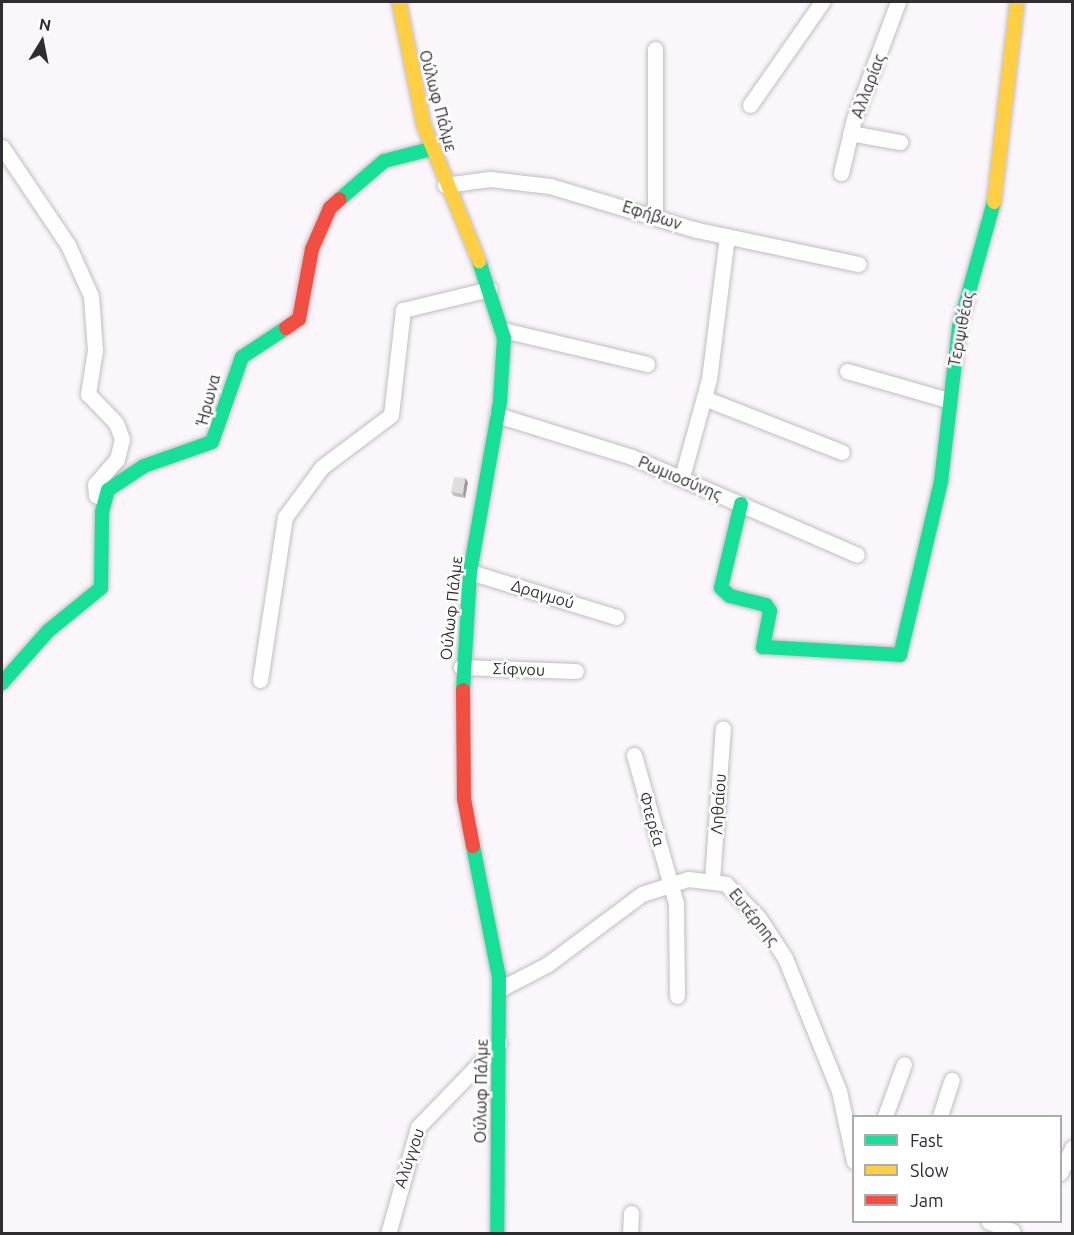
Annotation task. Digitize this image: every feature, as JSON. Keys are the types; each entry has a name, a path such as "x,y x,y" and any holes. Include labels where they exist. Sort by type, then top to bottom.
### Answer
{"street":[{"name":"Ούλωφ Πάλμε","path":"399,2 431,149 490,289 503,330 497,415 470,572 462,668 464,799 500,989 497,1233"},
{"path":"750,105 822,2"},
{"name":"Αλλαρίας","path":"841,173 850,133 898,2"},
{"name":"Τερψιθέας","path":"741,504 721,588 730,596 766,605 770,611 763,648 900,655 941,481 948,399 964,307 997,191 1017,2"},
{"path":"655,49 655,217"},
{"path":"850,133 900,142"},
{"path":"2,147 68,245 92,296 95,350 88,394 116,423 122,439 117,459 94,484 96,495 104,499 101,588 48,631 2,682"},
{"name":"Ήρωνα","path":"104,499 115,483 137,469 214,440 238,362 302,314 312,249 330,208 384,161 431,149"},
{"name":"Εφήβων","path":"445,185 490,179 529,183 727,236 858,264"},
{"path":"682,477 704,398 727,236"},
{"path":"260,680 285,516 322,466 391,415 403,310 490,289"},
{"path":"503,330 647,364"},
{"path":"847,371 948,399"},
{"path":"704,398 842,452"},
{"name":"Ρωμιοσύνης","path":"497,415 558,430 682,477 857,555"},
{"name":"Δραγμού","path":"470,572 616,617"},
{"name":"Σίφνου","path":"462,668 576,671"},
{"name":"Ληθαίου","path":"712,880 723,728"},
{"name":"Φτερέα","path":"634,755 678,914 677,996"},
{"name":"Ευτέρπης","path":"500,989 548,964 629,901 671,882 712,880 740,895 785,958 839,1091 852,1152"},
{"name":"Αλύγγου","path":"388,1233 418,1127 499,1043"},
{"path":"885,1115 904,1064"},
{"path":"940,1115 952,1080"},
{"path":"1062,1171 1072,1148"},
{"path":"630,1233 631,1213"},
{"path":"996,1223 1014,1228"}],"building":[{"path":"454,477 465,478 463,494 451,492"}],"traffic: fast":[{"path":"340,199 384,161 431,149"},
{"path":"741,504 721,588 730,596 766,605 770,611 763,647 900,655 941,481 959,327 994,202"},
{"path":"463,690 470,572 500,401 504,338 479,261"},
{"path":"2,683 48,631 101,588 102,512 108,490 144,466 212,442 242,357 286,328"},
{"path":"473,846 499,977 497,1234"}],"traffic: slow":[{"path":"399,2 424,126 479,261"},
{"path":"994,202 1017,2"}],"traffic: jam":[{"path":"286,328 299,319 312,249 330,208 340,199"},
{"path":"463,690 464,799 473,846"}]}
